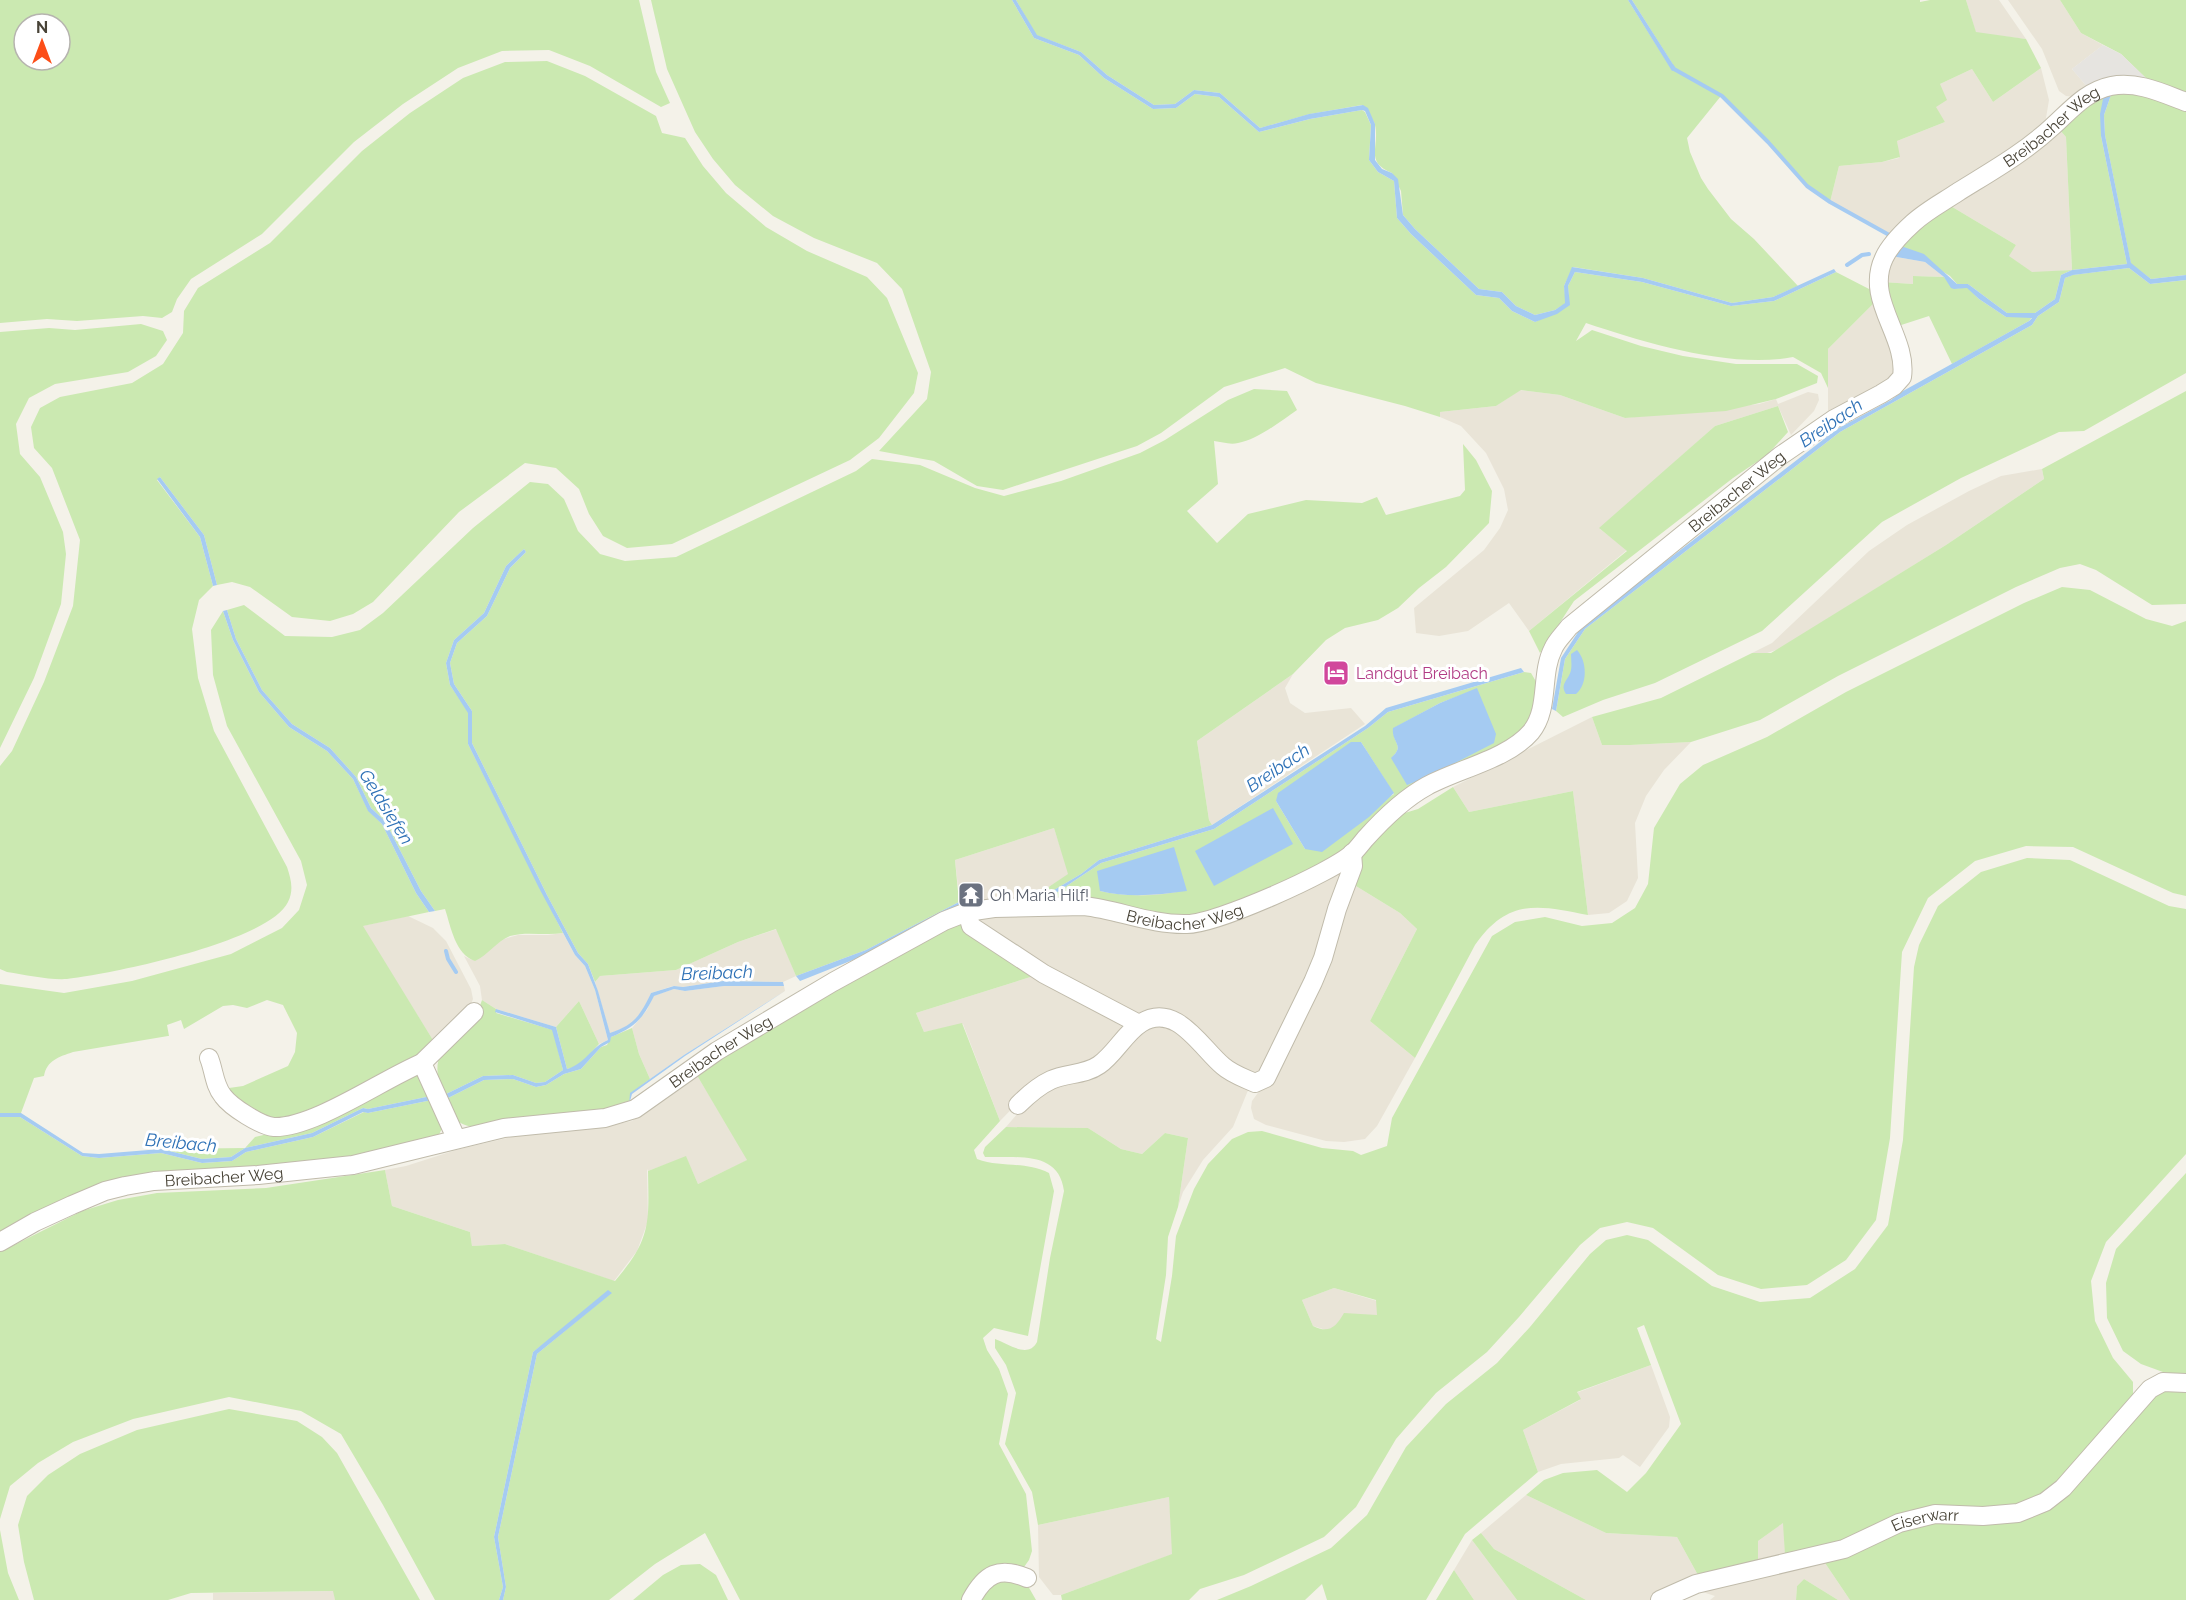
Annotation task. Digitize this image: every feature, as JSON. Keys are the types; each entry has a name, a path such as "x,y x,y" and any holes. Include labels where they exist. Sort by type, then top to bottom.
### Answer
{"street":[{"name":"Breibacher Weg","path":"0,1242 72,1205 105,1191 125,1186 154,1181 258,1175 353,1164 504,1128 605,1118 634,1109 717,1051 944,921 967,912 994,908 1069,905 1098,908 1170,923 1203,922 1296,884 1352,854 1401,803 1427,786 1513,747 1531,732 1538,717 1553,649 1569,627 1780,456 1834,419 1894,386 1902,377 1902,357 1881,301 1878,280 1884,259 1895,241 1914,222 2030,146 2076,104 2092,93 2111,86 2140,86 2149,87 2186,102"},
{"path":"1018,1105 1033,1090 1052,1079 1090,1070 1100,1065 1139,1024 1158,1018 1177,1021 1224,1066 1240,1077 1256,1083 1266,1078 1323,958 1337,909 1353,866 1352,854"},
{"path":"967,912 971,926 1044,974 1139,1024"},
{"path":"209,1058 222,1095 230,1104 272,1127 290,1125 318,1116 397,1074 423,1063 474,1012"},
{"path":"423,1063 456,1138"},
{"name":"Eiserwarr","path":"1660,1600 1696,1584 1844,1549 1899,1522 1935,1514 1983,1516 2018,1513 2045,1503 2063,1488 2150,1389 2163,1382 2186,1383"},
{"path":"971,1600 980,1585 994,1574 1008,1572 1027,1578"}],"shaded area":[{"path":"1966,0 1999,0 2026,39 1976,33"},
{"path":"2008,0 2060,0 2081,33 2103,45 2072,69 2089,89 2075,97 2066,96 2059,91 2042,49"},
{"path":"2103,45 2121,54 2150,82 2089,89 2072,69"},
{"path":"2041,68 2049,100 2045,124 1891,236 1830,202 1839,166 1899,158 1897,141 1945,122 1935,107 1940,84 1972,69 1993,102"},
{"path":"2059,129 2066,137 2072,270 2032,273 2008,256 2016,245 1949,205"},
{"path":"1891,256 1925,262 1944,277 1913,276 1913,284 1882,282"},
{"path":"1874,303 1894,357 1894,372 1890,381 1828,411 1828,349"},
{"path":"1520,390 1560,395 1625,418 1759,404 1776,399 1778,404 1808,392 1818,394 1819,400 1814,411 1791,435 1778,406 1715,426 1600,529 1627,550 1529,631 1509,603 1468,631 1439,636 1416,633 1414,608 1484,550 1500,528 1508,510 1504,489 1486,453 1461,426 1440,417 1440,412 1496,406"},
{"path":"2042,469 2044,479 1946,545 1779,649 1764,654 1752,653 1772,643 1869,551 1907,525 2001,476"},
{"path":"1293,674 1285,688 1290,703 1305,713 1351,708 1365,724 1212,825 1209,820 1197,741"},
{"path":"1592,717 1602,745 1691,742 1664,770 1646,796 1635,823 1638,878 1627,901 1609,913 1588,915 1573,791 1469,812 1453,787"},
{"path":"1054,828 1069,874 1047,888 1052,895 960,905 955,860"},
{"path":"1345,867 1321,956 1263,1074 1242,1073 1193,1028 1133,1015 1094,996 975,921 980,915"},
{"path":"1351,883 1400,913 1417,929 1370,1021 1415,1058 1377,1126 1365,1139 1344,1142 1326,1141 1266,1125 1254,1119 1251,1108 1252,1101 1260,1090"},
{"path":"408,916 433,928 446,941 471,989 473,999 469,1010 436,1045 362,926"},
{"path":"777,929 796,976 783,982 723,981 683,987 673,986 651,993 644,1008 632,1024 610,1034 595,982 600,976 676,970 738,942"},
{"path":"563,933 575,955 585,966 595,990 608,1040 599,1044 579,1001 556,1027 496,1009 482,1000 480,986 464,956 472,960 504,939 518,935"},
{"path":"1040,974 1131,1024 1099,1061 1031,1089 1000,1121 963,1024 924,1032 916,1013"},
{"path":"724,986 784,986 785,991 650,1079 639,1054 632,1028 647,1010 653,996 674,989 685,991"},
{"path":"1149,1025 1174,1025 1249,1088 1233,1127 1203,1160 1183,1192 1178,1207 1188,1138 1165,1133 1142,1154 1121,1149 1088,1128 1006,1127 1036,1092 1090,1074"},
{"path":"695,1072 748,1160 698,1184 686,1157 648,1171 647,1169 648,1221 637,1251 614,1281 505,1244 472,1246 470,1232 392,1206 385,1170 528,1133 598,1128 632,1121"},
{"path":"1334,1288 1377,1301 1377,1316 1353,1314 1343,1316 1335,1327 1326,1330 1313,1326 1302,1300"},
{"path":"1651,1365 1670,1417 1669,1427 1640,1467 1623,1455 1619,1458 1561,1464 1538,1472 1523,1430 1580,1400 1576,1393"},
{"path":"1526,1495 1606,1533 1677,1537 1699,1577 1652,1600 1586,1600 1494,1549 1481,1533"},
{"path":"1169,1497 1173,1554 1061,1595 1053,1595 1039,1577 1038,1525"},
{"path":"1784,1522 1785,1556 1758,1563 1758,1541"},
{"path":"1472,1540 1517,1600 1474,1600 1454,1570"},
{"path":"1823,1560 1850,1600 1838,1600 1804,1579 1797,1586 1796,1600 1710,1600 1715,1596 1693,1589"},
{"path":"334,1591 335,1600 213,1600 213,1593"}],"green space":[{"path":"0,0 639,0 656,72 670,103 661,107 590,66 549,50 502,51 458,68 403,104 354,142 262,234 191,279 177,299 172,312 162,318 143,316 77,321 47,319 0,323"},
{"path":"651,0 1012,0 1034,38 1079,55 1104,78 1153,109 1176,108 1195,94 1219,97 1259,132 1310,119 1362,110 1371,125 1369,160 1378,172 1394,181 1397,218 1476,295 1499,298 1512,311 1535,322 1569,305 1568,286 1575,272 1642,282 1731,306 1774,301 1836,272 1871,290 1874,303 1828,349 1828,388 1821,373 1793,357 1743,360 1716,357 1662,346 1586,323 1576,341 1592,330 1641,346 1683,356 1736,364 1797,364 1818,376 1817,383 1776,399 1726,411 1625,418 1560,395 1521,390 1496,406 1440,412 1440,417 1316,383 1285,368 1224,387 1161,433 1137,446 1003,490 977,486 934,461 879,451 927,399 931,372 902,289 877,263 814,238 773,216 735,185 713,159 695,132 667,69"},
{"path":"1016,0 1628,0 1672,70 1675,68 1632,0 1920,0 1920,2 1966,0 1976,32 2026,39 2041,68 1993,102 1972,69 1940,84 1947,100 1936,107 1945,122 1897,141 1900,157 1882,162 1839,166 1830,202 1807,186 1768,142 1721,96 1687,138 1690,152 1701,178 1731,219 1754,239 1798,286 1773,297 1732,303 1643,278 1573,267 1564,286 1566,303 1555,310 1535,315 1516,306 1502,292 1479,289 1403,215 1401,191 1392,173 1378,164 1375,153 1375,125 1362,105 1310,114 1260,128 1220,93 1194,90 1175,104 1154,105 1107,75 1081,52 1036,35"},
{"path":"2060,0 2186,0 2186,97 2150,82 2121,54 2081,33"},
{"path":"547,61 585,76 656,116 662,133 685,138 703,166 726,193 766,227 807,251 867,277 887,298 918,373 914,393 879,438 850,460 672,544 627,548 603,536 589,514 579,489 556,468 525,463 459,512 373,602 353,614 330,621 292,617 250,587 232,582 217,585 204,535 160,477 157,480 200,537 213,586 199,600 192,629 198,678 214,731 287,867 291,884 290,898 275,917 252,930 221,943 151,963 67,979 37,977 0,969 0,766 12,751 44,682 73,606 80,540 52,468 34,448 31,427 40,408 60,397 132,383 163,364 183,333 184,311 198,288 270,243 362,151 410,113 463,78 505,62"},
{"path":"2131,90 2186,107 2186,275 2151,279 2131,264 2105,135 2104,115 2112,92"},
{"path":"2104,94 2101,136 2127,264 2072,270 2066,137 2059,129"},
{"path":"1949,205 2016,245 2009,256 2032,272 2072,270 2061,275 2055,299 2035,313 2007,313 1968,284 1957,284 1950,276 1898,245"},
{"path":"2129,268 2150,284 2186,280 2186,373 2084,431 2059,432 1961,478 1882,522 1762,631 1655,683 1603,700 1563,717 1556,711 1565,659 1585,629 1840,432 2032,325 2038,316 2059,302 2065,278 2072,275"},
{"path":"1913,276 1944,277 1952,287 1967,287 1979,299 2006,317 2032,317 2029,321 1952,364 1929,316 1895,327 1882,282 1913,284"},
{"path":"141,324 163,331 167,340 156,356 128,372 55,384 29,398 16,424 20,454 40,477 63,532 66,554 61,604 34,678 0,748 0,332 49,328 75,330"},
{"path":"1254,389 1287,391 1297,410 1269,430 1245,441 1232,444 1214,441 1218,484 1187,511 1217,543 1248,514 1306,500 1362,503 1377,497 1386,515 1460,496 1465,490 1463,444 1476,460 1492,491 1489,523 1446,567 1398,608 1378,620 1345,628 1326,640 1293,674 1197,741 1209,820 1212,825 1099,860 1049,893 1047,888 1068,874 1054,828 955,860 959,902 866,950 796,976 776,929 738,942 676,970 600,976 595,982 588,964 578,953 547,895 472,743 472,711 454,684 450,663 457,643 487,616 510,568 526,552 524,549 506,566 484,613 454,640 446,663 450,685 469,713 468,744 563,933 510,936 475,961 458,946 445,909 435,911 421,891 385,821 371,808 356,777 330,748 292,724 262,690 236,639 227,610 244,605 285,636 332,637 360,630 383,613 473,528 530,482 548,484 564,499 578,531 600,554 625,561 676,557 856,471 872,459 920,465 975,488 1004,496 1061,481 1140,453 1228,400"},
{"path":"2186,391 2186,604 2152,605 2096,570 2080,564 2060,568 2016,587 1838,676 1760,720 1691,742 1602,745 1592,717 1661,698 1752,653 1771,653 1946,545 2044,479 2042,469"},
{"path":"1778,406 1788,432 1767,455 1733,478 1574,601 1540,653 1529,631 1627,551 1599,528 1715,426"},
{"path":"2062,587 2090,590 2146,619 2172,626 2186,621 2186,896 2173,893 2073,847 2026,846 1975,861 1928,898 1902,952 1890,1138 1876,1220 1846,1260 1807,1285 1761,1289 1718,1275 1653,1228 1627,1222 1600,1228 1580,1245 1487,1352 1436,1393 1396,1439 1356,1507 1324,1537 1244,1575 1200,1589 1189,1600 1062,1600 1061,1595 1172,1554 1169,1497 1038,1525 1032,1492 1005,1444 1016,1393 1006,1365 995,1348 995,1339 1023,1350 1033,1347 1037,1342 1050,1258 1064,1191 1060,1178 1045,1162 1022,1157 985,1157 983,1153 985,1147 1006,1127 1088,1128 1121,1149 1142,1154 1165,1133 1188,1138 1178,1207 1168,1237 1166,1275 1156,1339 1161,1342 1176,1236 1194,1189 1208,1164 1232,1139 1248,1132 1262,1131 1322,1148 1353,1151 1361,1155 1387,1146 1392,1118 1492,936 1515,922 1545,917 1582,926 1612,923 1635,908 1648,884 1654,828 1680,784 1703,765 1767,737 1846,692 2024,603","holes":["1334,1288 1376,1300 1377,1315 1344,1313 1338,1322 1328,1329 1313,1326 1302,1300"]},
{"path":"223,611 233,640 259,692 289,727 327,751 353,779 368,810 382,824 416,893 429,912 363,926 436,1045 380,1078 292,1122 259,1116 221,1085 229,1088 243,1086 288,1066 295,1052 297,1033 283,1005 267,1000 247,1008 233,1005 223,1006 184,1029 181,1020 167,1025 169,1036 73,1052 58,1058 48,1066 44,1076 34,1078 21,1113 0,1113 0,984 64,993 132,981 231,954 282,928 299,910 307,885 301,861 227,726 213,675 211,630"},
{"path":"1524,672 1531,673 1538,685 1538,700 1523,732 1508,744 1429,779 1337,857 1245,900 1187,918 1058,900 1053,895 1101,863 1214,829 1368,728 1388,712","holes":["1477,689 1391,758 1398,747 1394,737 1394,728 1440,703","1361,742 1394,794 1305,849 1276,801","1186,890 1143,895 1100,891"]},
{"path":"1453,787 1469,812 1573,791 1588,915 1539,908 1512,912 1500,919 1475,945 1415,1058 1370,1021 1417,929 1400,913 1351,883 1363,855 1395,816 1418,809"},
{"path":"2027,858 2070,860 2169,906 2186,909 2186,1154 2106,1242 2091,1281 2095,1321 2113,1358 2133,1382 2133,1399 2060,1483 2020,1506 1981,1511 1785,1556 1783,1523 1758,1541 1758,1563 1699,1577 1677,1537 1606,1533 1526,1495 1544,1480 1563,1473 1597,1470 1627,1492 1646,1473 1681,1424 1644,1325 1637,1328 1651,1365 1577,1392 1581,1399 1523,1430 1538,1472 1465,1534 1426,1600 1327,1600 1322,1584 1305,1600 1217,1600 1331,1548 1367,1515 1406,1447 1446,1404 1497,1363 1590,1254 1606,1240 1627,1235 1648,1240 1712,1286 1760,1302 1810,1298 1855,1269 1888,1225 1903,1140 1914,967 1919,945 1938,906 1981,872"},
{"path":"955,923 962,925 1040,974 916,1013 924,1032 962,1023 1000,1121 974,1150 977,1159 1040,1169 1049,1173 1054,1191 1028,1336 994,1328 983,1338 987,1350 999,1369 1008,1394 999,1444 1026,1494 1032,1551 1024,1567 964,1600 740,1600 705,1533 655,1564 609,1600 503,1600 506,1587 498,1537 537,1354 611,1293 533,1352 494,1537 503,1587 499,1600 435,1600 341,1434 301,1411 229,1397 133,1419 73,1442 38,1463 10,1486 0,1519 0,1252 82,1211 118,1200 157,1193 266,1188 385,1170 392,1206 470,1232 472,1246 505,1244 615,1281 642,1242 647,1218 648,1171 686,1156 698,1184 747,1160 695,1072 720,1054"},
{"path":"482,1000 496,1009 496,1013 553,1030 563,1070 545,1082 536,1083 513,1075 483,1076 444,1095 437,1068 439,1059 443,1051 474,1018"},
{"path":"579,1001 599,1044 579,1066 567,1069 556,1027"},
{"path":"632,1028 639,1054 650,1079 631,1093 629,1105 603,1112 474,1127 462,1124 455,1118 446,1099 484,1080 513,1079 536,1087 546,1085 564,1074 581,1069 601,1047 607,1045 611,1037"},
{"path":"415,1074 421,1076 431,1096 368,1109 363,1108 312,1133 245,1148 255,1137 293,1128"},
{"path":"432,1100 443,1126 438,1137 350,1159 160,1174 0,1235 0,1117 20,1117 82,1156 99,1158 161,1153 202,1163 232,1161 246,1152 313,1137 364,1112"},
{"path":"245,1148 231,1157 202,1159 161,1149"},
{"path":"2186,1173 2186,1376 2163,1372 2141,1364 2123,1351 2107,1318 2106,1283 2116,1249"},
{"path":"2186,1388 2186,1600 1850,1600 1823,1560 1902,1527 1935,1520 2022,1516 2156,1391"},
{"path":"229,1409 297,1421 322,1437 337,1453 420,1600 335,1600 333,1591 191,1593 168,1600 34,1600 24,1562 18,1525 27,1496 48,1475 80,1454 137,1430"},
{"path":"0,1530 8,1573 19,1600 0,1600"},
{"path":"1481,1533 1494,1549 1586,1600 1517,1600 1472,1540"},
{"path":"700,1564 716,1575 728,1600 633,1600 663,1575 681,1565"},
{"path":"1454,1570 1474,1600 1436,1600"},
{"path":"995,1579 1028,1586 1036,1600 977,1600"},
{"path":"1804,1579 1838,1600 1796,1600 1797,1586"}],"water":[{"path":"1012,0 1016,0 1037,35 1081,52 1107,75 1154,105 1175,104 1194,90 1220,93 1260,128 1309,114 1363,105 1368,108 1375,124 1375,160 1382,169 1392,173 1398,179 1403,215 1479,289 1502,292 1516,306 1535,315 1555,310 1565,303 1564,286 1572,267 1643,278 1732,303 1773,297 1834,269 1836,272 1774,301 1731,306 1642,282 1575,272 1568,286 1570,305 1557,314 1535,322 1512,311 1499,298 1476,295 1397,218 1394,181 1378,172 1369,160 1371,125 1365,111 1310,119 1259,132 1219,97 1195,94 1176,108 1153,109 1104,78 1079,55 1034,38"},
{"path":"1628,0 1632,0 1676,69 1672,71"},
{"path":"2112,92 2104,115 2105,135 2131,263 2151,279 2186,275 2186,280 2150,284 2129,268 2065,278 2059,302 2038,316 2032,325 1840,432 1585,629 1565,659 1556,711 1552,709 1561,658 1582,626 1837,429 2032,318 2006,317 1967,288 1951,288 1944,277 1925,262 1891,256 1898,245 1924,254 1957,284 1968,284 2007,313 2035,313 2055,299 2061,275 2072,270 2127,264 2101,136 2100,114 2104,94"},
{"path":"160,477 204,535 217,585 213,586 200,537 157,479"},
{"path":"524,549 526,552 510,568 487,616 457,643 450,663 454,684 472,711 472,743 547,895 578,953 588,964 610,1033 631,1023 651,993 674,986 683,987 723,981 783,982 784,986 724,986 685,991 674,989 654,996 637,1022 611,1037 610,1042 601,1047 581,1069 564,1074 546,1085 536,1087 513,1079 484,1080 446,1099 444,1095 483,1076 513,1075 536,1083 545,1082 563,1070 552,1030 495,1012 496,1009 556,1027 567,1069 579,1063 608,1040 595,990 585,966 575,955 539,888 468,744 468,713 450,685 446,663 454,640 484,613 506,566"},
{"path":"227,610 236,639 262,690 292,724 330,748 356,777 371,808 385,821 421,891 435,911 429,912 416,893 382,824 368,811 353,779 327,751 289,727 259,692 233,640 223,611"},
{"path":"1577,650 1583,660 1585,672 1583,684 1576,694 1566,694 1564,685 1571,670 1571,654"},
{"path":"1521,668 1524,672 1388,712 1368,728 1214,829 1101,863 1053,895 1049,893 1099,860 1212,825 1365,726 1386,708"},
{"path":"1477,688 1496,734 1494,743 1428,777 1407,785 1391,758 1398,747 1393,728 1440,703"},
{"path":"1351,742 1361,742 1394,793 1369,817 1322,852 1305,849 1276,801 1278,793"},
{"path":"1273,808 1293,844 1214,886 1195,851"},
{"path":"1174,847 1187,891 1132,895 1100,891 1097,871"},
{"path":"959,902 961,908 868,954 800,981 796,976 866,950"},
{"path":"785,991 685,1056 632,1094 629,1105 630,1093 684,1055"},
{"path":"431,1096 432,1100 368,1113 363,1112 313,1137 246,1152 232,1161 202,1163 161,1153 99,1158 82,1156 20,1117 0,1117 0,1113 21,1113 83,1153 99,1154 161,1149 202,1159 231,1157 245,1148 312,1133 363,1108 368,1109"},
{"path":"608,1290 612,1293 537,1354 498,1537 506,1587 503,1600 499,1600 503,1587 494,1537 533,1352"}],"waterway":[{"path":"1672,66 1722,96 1768,142 1807,186 1830,202 1891,236"},
{"path":"1847,265 1862,255 1869,254"},
{"name":"Geldsiefen","path":"446,951 456,972"}],"place":[{"name":"Landgut Breibach","path":"1336,673"},
{"name":"Oh Maria Hilf!","path":"971,895"}],"water label":[{"name":"Breibach","path":"1831,423"},
{"name":"Breibach","path":"1278,768"},
{"name":"Breibach","path":"717,973"},
{"name":"Breibach","path":"181,1143"}]}
